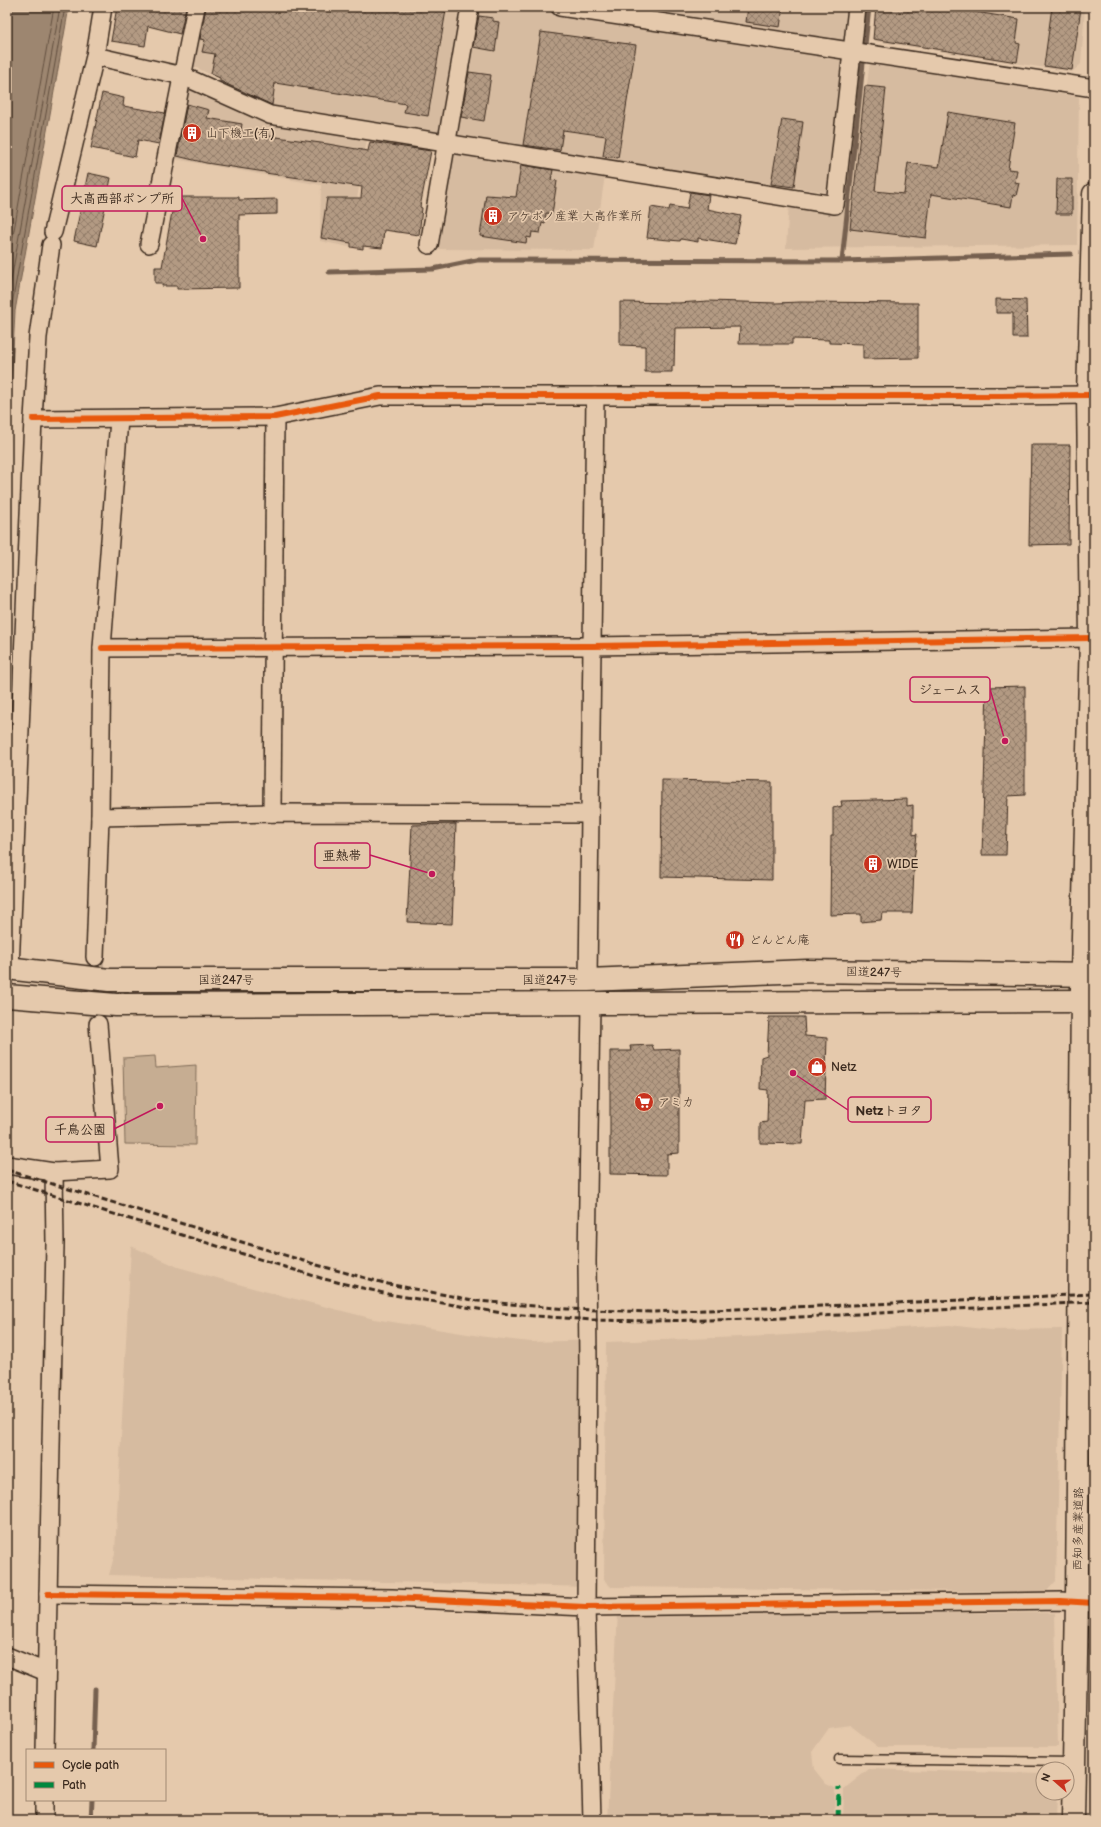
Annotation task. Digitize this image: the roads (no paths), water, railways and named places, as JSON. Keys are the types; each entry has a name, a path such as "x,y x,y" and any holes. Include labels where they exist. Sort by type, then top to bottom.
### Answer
{"main road":[{"name":"西知多産業道路","path":"1075,1762 1086,1602 1088,974 1091,638 1088,395 1094,194"},
{"name":"国道247号","path":"9,968 109,980 588,980 808,971 1088,974"},
{"name":"国道247号","path":"7,996 116,1005 1088,1001"},
{"name":"西知多産業道路","path":"1073,1820 1074,1801"}],"street":[{"path":"9,968 33,419 38,337 52,238 95,56 103,7"},
{"path":"149,244 196,7"},
{"path":"429,245 470,7"},
{"path":"560,7 860,54 1094,88"},
{"path":"95,56 183,76 270,115 835,205 860,54 857,7"},
{"path":"33,419 275,417 380,396 1088,395"},
{"path":"588,980 595,396"},
{"path":"272,813 275,417"},
{"path":"95,957 100,816 102,648 119,419"},
{"path":"102,648 592,646 1091,638"},
{"path":"100,816 272,813 590,814"},
{"path":"591,1004 586,1261 588,1370 586,1607 592,1820"},
{"path":"7,1165 54,1172 110,1169 98,1024"},
{"path":"45,1749 54,1172"},
{"path":"48,1594 392,1598 586,1607 1086,1602"},
{"path":"7,1656 46,1672"},
{"path":"44,1801 44,1820"}],"lane":[{"path":"839,1759 1035,1761"}],"water":[{"path":"7,7 69,7 15,311 7,472"}],"waterway":[{"path":"842,261 869,7"},
{"path":"329,272 433,269 477,260 842,261 1071,254"},
{"path":"93,1749 95,1689"},
{"path":"91,1820 92,1801"}],"tunnel":[{"path":"95,957 98,1024"}],"railway":[{"path":"7,1170 317,1265 388,1284 478,1301 567,1309 651,1312 1094,1294"},
{"path":"7,1181 324,1279 388,1294 508,1314 592,1320 652,1321 761,1319 1094,1302"}],"place":[{"name":"山下機工(有)","path":"192,133"},
{"name":"アケボノ産業 大高作業所","path":"493,216"},
{"name":"大高西部ポンプ所","path":"203,239"},
{"name":"ジェームス","path":"1005,741"},
{"name":"WIDE","path":"873,864"},
{"name":"亜熱帯","path":"432,874"},
{"name":"どんどん庵","path":"735,940"},
{"name":"Netz","path":"817,1067"},
{"name":"Netzトヨタ","path":"793,1073"},
{"name":"アミカ","path":"644,1102"},
{"name":"千鳥公園","path":"160,1106"}]}
